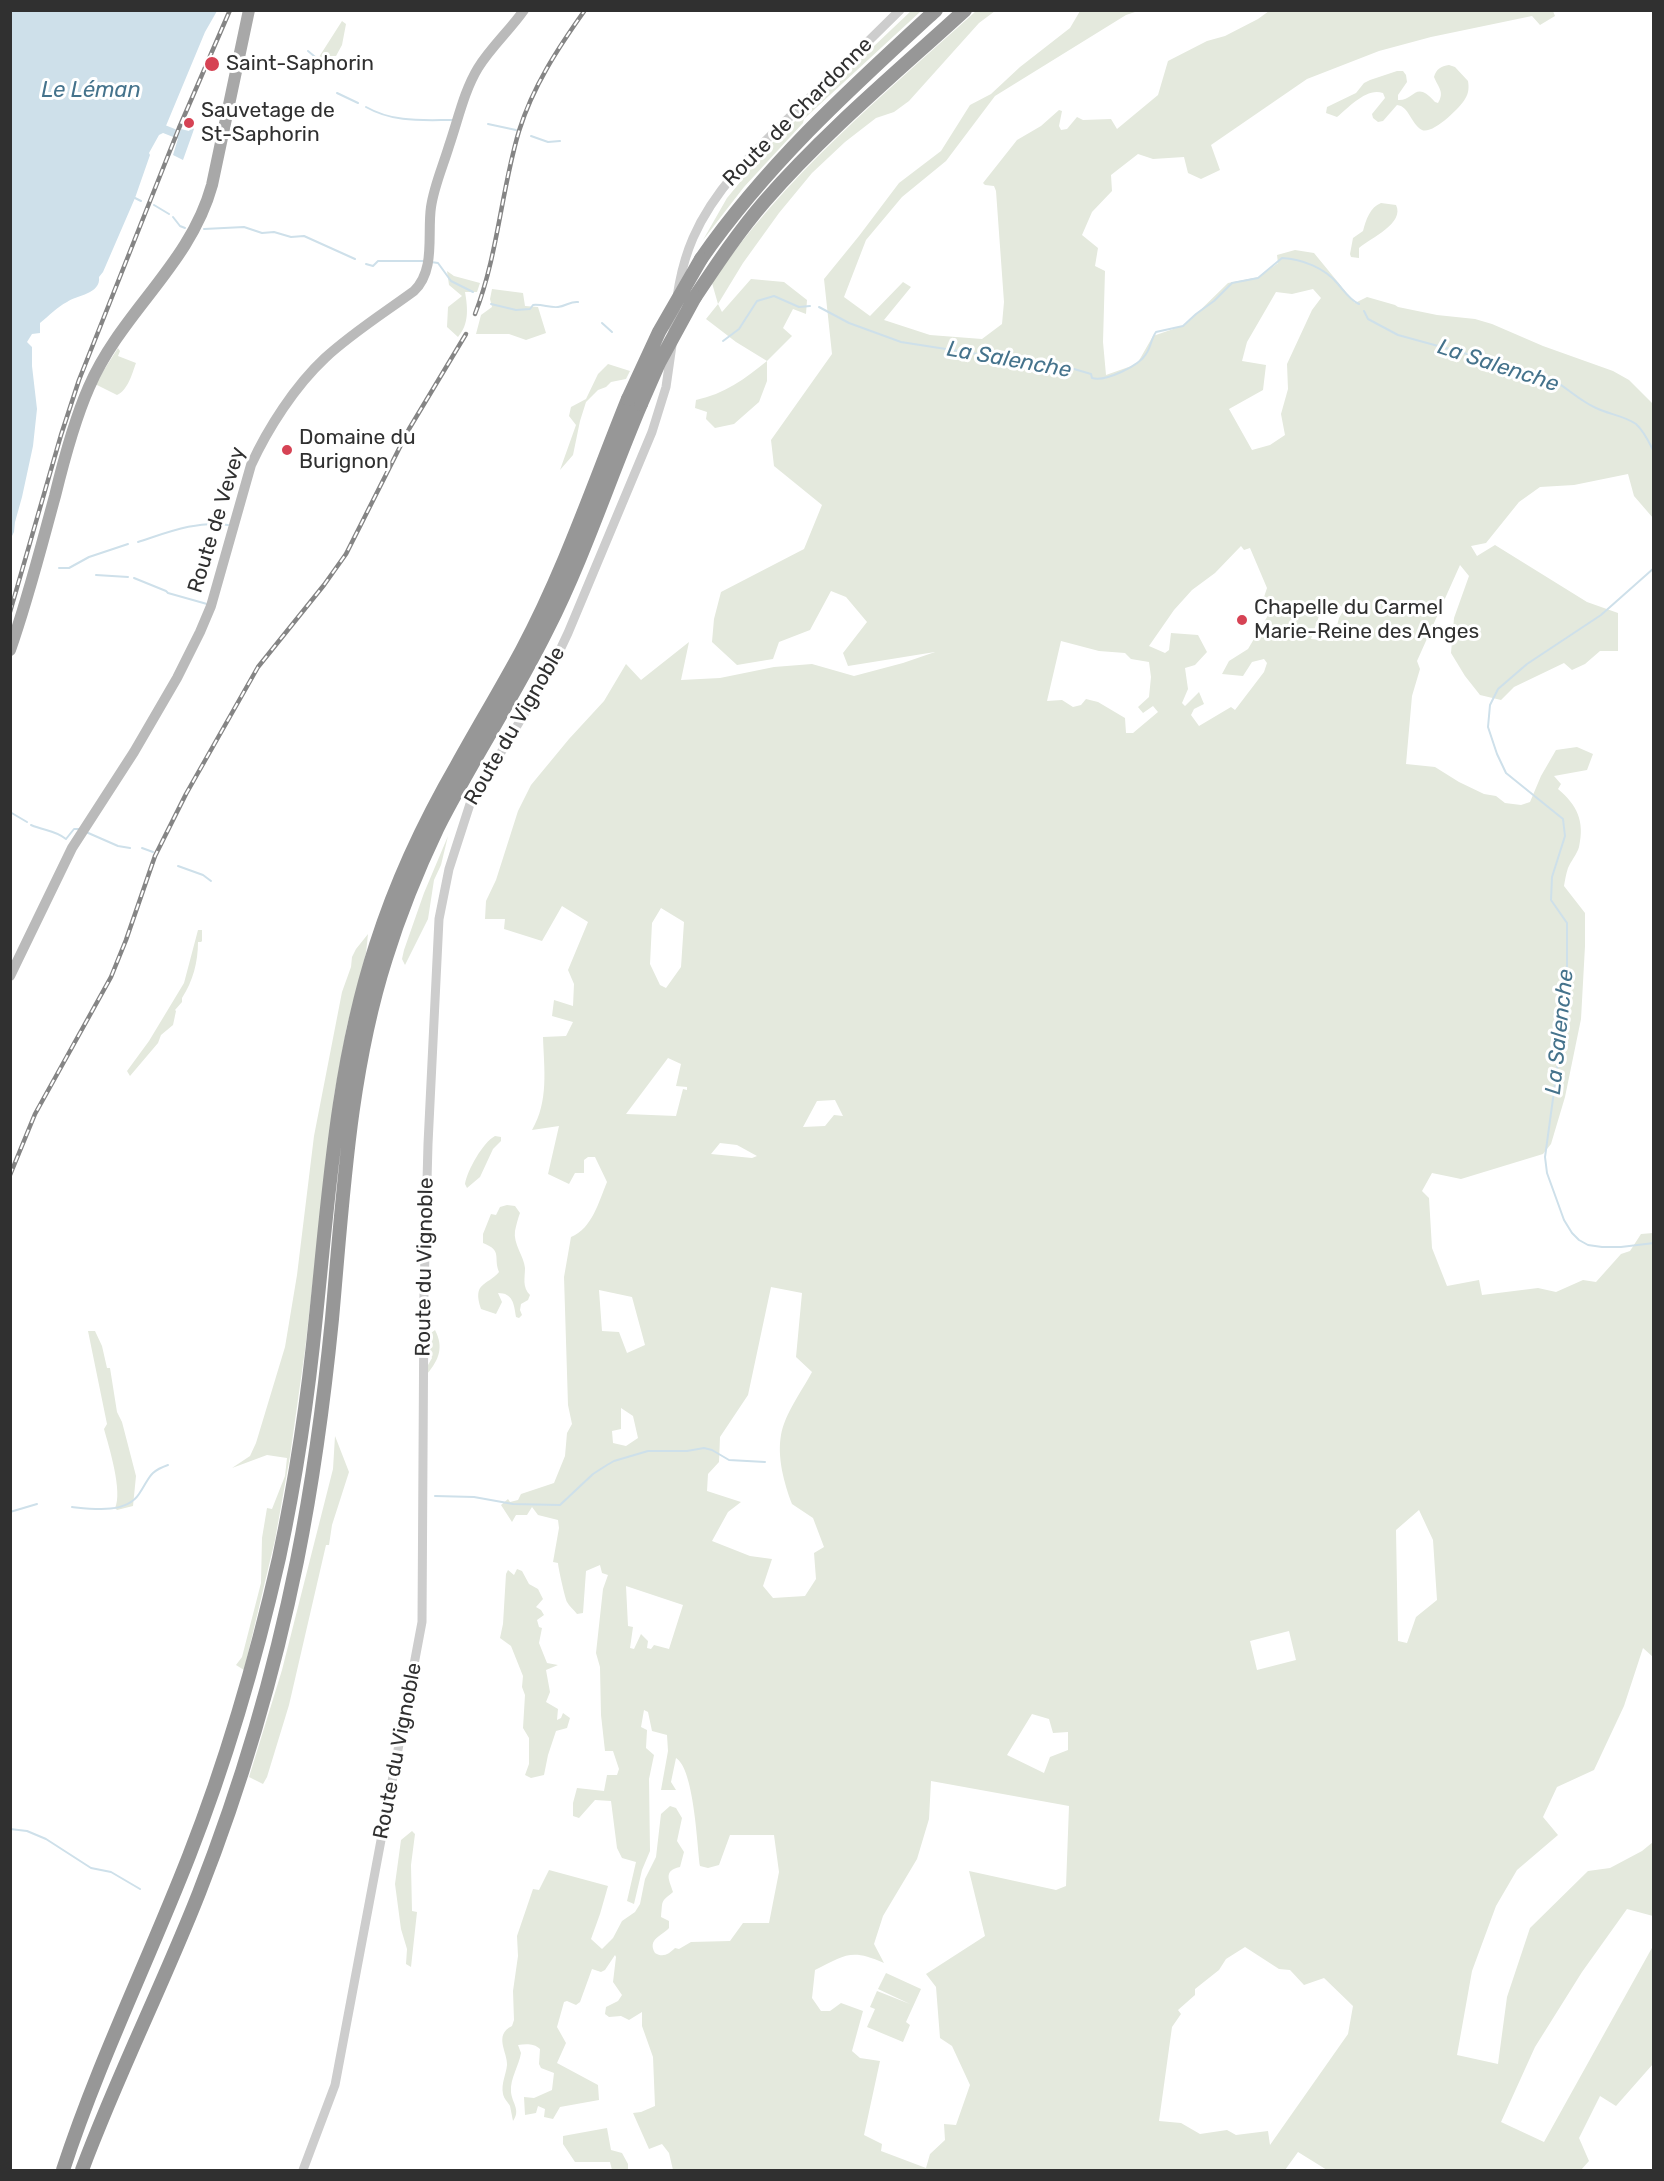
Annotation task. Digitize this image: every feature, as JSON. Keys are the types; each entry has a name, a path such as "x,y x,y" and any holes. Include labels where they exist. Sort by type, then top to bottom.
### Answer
{"highway":[{"path":"82,2170 214,1853 250,1747 281,1633 297,1562 321,1419 353,1109 368,1023 385,959 407,899 430,845 522,679 574,572 659,332 701,259 747,197 795,143 936,10"},
{"path":"63,2170 85,2107 204,1817 233,1731 261,1633 279,1557 304,1415 333,1155 348,1058 364,985 395,892 435,804 521,652 556,581 634,401 695,297 736,236 794,169 965,10"}],"main road":[{"path":"10,650 30,589 66,451 89,386 117,336 192,237 203,212 212,185 249,10"},
{"name":"Route de Vevey","path":"10,976 72,848 134,752 177,678 200,632 211,606 251,465 261,444 281,412 323,360 414,291 424,276 428,263 433,198 461,108 472,79 482,63 524,10"}],"street":[{"name":"Route de Chardonne","path":"663,400 681,275 689,248 704,217 723,188 763,142 900,10"},
{"name":"Route du Vignoble","path":"303,2170 335,2085 422,1622 424,1268 437,942 442,895 470,804 550,670 568,633 645,449 663,400"}],"shaded area":[{"path":"912,10 921,11 804,119 803,123 744,187 703,240 727,198 773,142"},
{"path":"976,11 995,11 979,23 909,101 894,112 876,118 845,142 812,173 779,213 743,263 718,304 712,283 740,244 802,173 870,106"},
{"path":"1080,11 1138,11 1126,15 995,96 946,161 902,197 866,240 844,297 870,316 903,282 911,287 884,320 930,335 982,339 1002,324 1004,302 996,191 994,186 983,183 1017,140 1041,126 1059,110 1062,111 1059,126 1061,130 1067,129 1077,117 1083,120 1111,119 1117,129 1158,95 1168,61 1207,41 1225,36 1269,11 1553,11 1555,16 1540,25 1532,16 1431,37 1379,51 1307,79 1211,145 1220,170 1201,179 1188,173 1184,157 1153,159 1138,154 1111,175 1112,191 1092,212 1082,235 1098,248 1095,266 1105,271 1103,342 1106,375 1137,364 1153,336 1185,325 1228,283 1259,277 1278,263 1277,255 1295,250 1314,253 1355,303 1367,297 1398,307 1437,315 1475,319 1492,324 1543,346 1613,371 1629,380 1653,404 1653,518 1634,496 1628,474 1574,485 1540,487 1519,502 1486,543 1471,546 1477,556 1495,545 1587,602 1618,613 1618,651 1600,651 1585,664 1572,670 1564,663 1514,687 1501,700 1480,695 1451,653 1454,618 1469,576 1460,565 1417,661 1420,669 1412,696 1406,764 1435,767 1484,794 1496,796 1505,803 1521,805 1530,802 1556,750 1577,747 1593,754 1587,770 1554,776 1561,784 1558,789 1575,808 1580,821 1579,847 1568,868 1564,886 1585,913 1581,1019 1565,1097 1551,1144 1543,1154 1461,1179 1432,1173 1422,1191 1429,1198 1432,1248 1447,1286 1479,1280 1482,1295 1538,1288 1556,1292 1583,1280 1596,1282 1621,1254 1630,1251 1641,1234 1653,1233 1653,1657 1643,1648 1624,1706 1594,1770 1557,1787 1543,1817 1558,1835 1517,1870 1496,1906 1472,1971 1457,2055 1498,2064 1507,1997 1530,1928 1588,1871 1610,1868 1642,1851 1653,1842 1653,1916 1627,1909 1582,1972 1535,2047 1501,2122 1544,2142 1653,1946 1653,2064 1616,2106 1600,2096 1579,2138 1589,2161 1581,2170 1327,2170 1298,2152 1285,2170 673,2170 669,2153 662,2144 649,2149 633,2113 655,2106 653,2057 642,2026 642,2012 629,2020 621,2016 609,2017 605,2014 606,2007 618,2001 622,1995 613,1982 615,1955 605,1970 601,1972 592,1969 580,2002 576,2005 564,2002 557,2027 566,2043 557,2063 598,2085 599,2100 560,2107 553,2119 544,2117 545,2109 538,2106 536,2113 525,2115 524,2097 534,2098 552,2090 554,2073 541,2068 540,2049 529,2044 518,2045 521,2053 511,2087 516,2110 513,2121 510,2106 503,2094 507,2060 502,2039 503,2034 512,2026 514,2020 513,1991 518,1956 517,1936 533,1889 539,1890 549,1870 608,1886 591,1939 602,1949 613,1938 622,1921 635,1912 640,1904 645,1879 656,1857 661,1814 670,1806 676,1808 682,1818 677,1841 684,1852 680,1867 669,1874 673,1892 662,1904 661,1917 669,1921 669,1928 656,1938 653,1944 655,1953 663,1955 691,1942 730,1941 743,1923 769,1923 779,1872 774,1835 730,1835 719,1865 708,1868 700,1866 694,1808 687,1776 676,1758 671,1782 676,1790 661,1790 668,1751 667,1735 652,1731 648,1712 644,1710 641,1727 647,1730 646,1748 654,1755 649,1779 650,1851 642,1870 634,1904 627,1901 636,1862 622,1858 617,1848 611,1801 595,1800 579,1818 573,1816 573,1803 577,1788 604,1791 607,1775 617,1775 619,1769 613,1751 605,1751 601,1715 600,1667 596,1653 603,1589 608,1575 602,1573 600,1565 586,1571 583,1613 577,1614 567,1602 558,1563 553,1562 559,1528 558,1520 538,1515 532,1507 527,1515 516,1515 512,1522 501,1505 508,1499 510,1502 518,1500 521,1494 554,1483 565,1456 567,1433 572,1424 568,1405 564,1277 571,1237 590,1221 607,1182 595,1157 588,1157 584,1160 584,1173 575,1173 569,1184 548,1174 559,1126 532,1130 543,1096 543,1037 566,1036 573,1022 552,1016 554,1000 573,1006 574,984 568,970 588,922 562,906 542,941 504,929 505,919 485,919 486,901 496,880 518,811 531,785 604,701 626,664 641,680 689,642 681,680 720,678 774,667 812,664 854,676 935,652 848,666 843,653 867,622 846,597 831,591 810,630 779,642 773,659 737,665 712,642 714,619 721,592 804,549 822,505 774,466 771,440 832,354 824,279 899,183 941,151 970,105 991,94 1020,67 1070,28","holes":["1313,289 1321,298 1312,310 1287,364 1288,389 1281,414 1285,435 1270,445 1252,450 1229,409 1263,390 1266,365 1242,361 1247,342 1276,292 1292,294","1241,546 1244,550 1250,548 1267,588 1262,603 1269,607 1270,612 1248,649 1229,661 1222,674 1243,676 1252,662 1264,659 1267,663 1264,672 1235,710 1231,707 1199,726 1191,715 1194,709 1204,704 1199,692 1185,706 1182,703 1188,689 1185,668 1195,665 1207,652 1198,635 1171,633 1169,650 1165,653 1149,646 1174,610 1192,590 1215,573","1325,599 1345,608 1339,618 1333,641 1311,639","1061,641 1099,651 1125,653 1131,659 1149,662 1151,677 1149,697 1138,707 1143,713 1153,706 1158,712 1133,733 1126,733 1125,718 1098,702 1086,699 1081,705 1073,707 1062,700 1047,701","661,908 684,922 681,967 666,988 660,985 650,964 652,923","668,1058 681,1064 676,1086 687,1087 687,1090 683,1089 676,1116 626,1114","835,1100 843,1116 834,1115 825,1126 803,1127 817,1101","720,1143 737,1145 757,1156 752,1158 711,1154","771,1287 802,1293 796,1357 812,1372 786,1419 781,1435 780,1452 784,1479 792,1504 813,1518 824,1547 814,1553 816,1579 805,1596 773,1598 763,1586 772,1559 750,1556 712,1541 728,1512 741,1502 707,1491 708,1474 719,1462 720,1437 748,1395","599,1290 632,1297 645,1345 627,1353 619,1332 602,1331","621,1408 633,1416 638,1438 626,1446 613,1443 612,1431 621,1429","1419,1510 1433,1540 1437,1600 1416,1617 1407,1643 1398,1641 1396,1530","626,1586 683,1605 669,1649 654,1645 651,1649 647,1648 648,1641 641,1634 634,1649 630,1648 633,1627 628,1626","1289,1631 1296,1660 1257,1670 1250,1641","1032,1714 1049,1719 1053,1733 1068,1732 1068,1750 1050,1757 1044,1773 1007,1755","931,1781 1069,1806 1066,1886 1056,1890 969,1871 985,1936 926,1974 936,1987 940,2038 952,2046 970,2085 956,2125 944,2124 945,2140 930,2154 926,2168 881,2151 882,2144 864,2135 880,2061 860,2058 852,2051 863,2011 841,2003 830,2011 821,2011 812,1998 815,1970 834,1960 856,1955 884,1963 874,1944 883,1916 917,1859 929,1819","1245,1947 1279,1969 1290,1970 1304,1985 1324,1978 1353,2006 1348,2034 1270,2145 1268,2131 1236,2135 1227,2130 1200,2134 1181,2123 1159,2121 1172,2027 1181,2014 1178,2010 1195,1995 1195,1989 1219,1970 1226,1959"]},
{"path":"342,21 346,24 342,45 336,56 324,62 319,57"},
{"path":"1449,65 1455,67 1468,81 1468,92 1458,108 1432,129 1422,130 1404,108 1397,105 1383,121 1378,122 1372,114 1385,98 1383,93 1377,92 1358,99 1337,117 1326,113 1327,107 1356,93 1364,83 1397,71 1403,71 1407,82 1398,95 1398,100 1423,92 1438,103 1441,93 1434,77 1439,68"},
{"path":"1381,203 1396,205 1396,218 1359,248 1359,258 1351,257 1353,238 1363,231 1371,211"},
{"path":"447,271 454,276 480,283 477,292 465,292 467,316 458,337 447,327 448,307 462,296 449,285"},
{"path":"751,279 784,282 807,300 806,314 793,309 783,328 792,336 767,361 736,342 706,319 718,304 722,312"},
{"path":"492,289 523,293 525,306 538,307 546,333 526,340 509,334 476,334 481,315 492,307 490,299"},
{"path":"118,348 120,351 118,356 136,363 127,386 117,395 95,384"},
{"path":"767,361 767,381 759,402 734,424 715,428 706,419 707,412 695,408 696,400 734,385"},
{"path":"608,364 630,371 626,379 611,382 598,390 586,402 573,455 560,470 576,425 569,416 571,407 586,399 598,374"},
{"path":"448,836 441,865 434,880 428,919 405,965 402,959 404,950 424,893"},
{"path":"198,930 202,930 202,941 198,942 194,971 182,1002 175,1010 173,1025 161,1035 158,1043 130,1076 127,1071 149,1041 184,983"},
{"path":"368,934 366,953 347,1026 334,1096 305,1350 290,1456 275,1540 244,1670 236,1665 242,1657 261,1583 262,1538 267,1508 272,1509 285,1476 287,1458 267,1455 232,1468 250,1456 256,1443 285,1347 297,1275 314,1136 342,992 352,957"},
{"path":"495,1136 501,1137 501,1141 493,1149 480,1177 467,1188 466,1178 472,1165 481,1150"},
{"path":"515,1206 520,1213 515,1236 525,1268 525,1286 530,1295 528,1300 521,1304 522,1315 519,1318 516,1317 513,1304 507,1295 498,1293 502,1302 496,1314 481,1309 478,1294 482,1286 499,1272 495,1252 483,1243 483,1234 491,1214 496,1215 500,1207"},
{"path":"435,1330 440,1348 435,1364 427,1374 432,1358 430,1354 431,1333"},
{"path":"88,1331 95,1331 102,1346 107,1368 110,1368 117,1412 122,1422 136,1476 133,1506 117,1510 115,1508 116,1481 104,1429 107,1424"},
{"path":"335,1436 349,1472 332,1525 329,1545 326,1545 289,1705 263,1784 249,1777 282,1670 333,1469"},
{"path":"517,1569 522,1571 529,1584 538,1589 543,1599 536,1607 544,1615 537,1620 539,1627 542,1628 539,1643 547,1663 558,1665 546,1670 550,1692 546,1702 558,1709 557,1720 563,1713 570,1718 567,1728 556,1731 544,1775 531,1778 525,1775 529,1764 529,1738 523,1728 525,1695 522,1687 523,1676 511,1646 500,1638 506,1574 508,1570 514,1575"},
{"path":"412,1831 415,1834 411,1865 412,1911 417,1912 411,1967 406,1964 407,1949 401,1929 395,1884 401,1840"},
{"path":"886,1973 921,1989 906,2022 910,2025 903,2042 867,2027 875,2009 870,2007 877,1991 910,2004 878,1989"},
{"path":"607,2128 611,2150 622,2153 628,2164 628,2170 612,2170 610,2162 575,2162 563,2144 563,2136"}],"water":[{"name":"Le Léman","path":"11,10 217,11 205,32 163,133 159,135 149,153 135,198 99,277 99,283 92,291 56,309 40,323 40,333 32,334 27,342 32,347 37,409 33,446 11,538"},
{"path":"192,127 194,129 183,160 173,155 181,129 189,131"}],"waterway":[{"path":"308,51 320,61"},
{"path":"337,93 358,103"},
{"path":"366,107 398,118 454,120"},
{"path":"488,124 516,130"},
{"path":"164,129 179,135"},
{"path":"531,136 548,142 560,141"},
{"name":"La Salenche","path":"135,198 141,201"},
{"name":"La Salenche","path":"154,205 169,214"},
{"name":"La Salenche","path":"173,217 180,226 185,228"},
{"name":"La Salenche","path":"204,229 244,227 262,233 274,232 291,237 304,236 355,259"},
{"name":"La Salenche","path":"819,307 849,323 901,342 1074,369 1091,374 1092,378 1098,379 1129,368 1146,354 1156,332 1183,326 1232,283 1258,278 1282,258 1305,262 1327,273 1350,298 1359,304"},
{"name":"La Salenche","path":"366,264 373,266 378,261 423,261"},
{"name":"La Salenche","path":"431,262 438,263 451,281 473,292"},
{"name":"La Salenche","path":"723,341 739,329 757,301 774,296 799,307 810,306"},
{"name":"La Salenche","path":"491,304 516,310 530,309 533,305 558,307 578,302"},
{"name":"La Salenche","path":"1364,311 1368,319 1398,335 1544,375 1589,404 1636,424 1644,433 1654,452"},
{"name":"La Salenche","path":"602,323 612,332"},
{"path":"138,542 194,526 228,525"},
{"path":"59,568 69,568 89,557 128,544"},
{"name":"La Salenche","path":"1654,568 1601,615 1527,664 1498,689 1490,705 1488,727 1506,773 1563,819 1565,836 1552,877 1551,900 1567,923 1567,998 1557,1020 1558,1062 1545,1157 1547,1173 1564,1220 1579,1240 1588,1245 1602,1247 1654,1243"},
{"path":"96,575 128,577"},
{"path":"134,578 168,593 207,604"},
{"path":"10,812 27,822"},
{"path":"31,825 54,832 66,839 74,829 79,829"},
{"path":"86,832 118,846 130,848"},
{"path":"142,848 153,852"},
{"path":"178,866 203,875 211,881"},
{"path":"435,1496 474,1497 513,1504 560,1505 593,1474 607,1465 648,1451 687,1451 704,1448 729,1460 765,1462"},
{"path":"72,1507 108,1509 126,1505 139,1494 153,1473 168,1465"},
{"path":"10,1512 37,1504"},
{"path":"10,1829 27,1831 46,1839 91,1868 111,1872 140,1889"}],"railway":[{"path":"10,612 79,380 179,128 230,10"},
{"path":"475,314 489,269 513,154 525,114 547,68 585,10"},
{"path":"10,1175 35,1114 111,977 155,856 186,794 258,667 346,554 409,429 466,334"}],"place":[{"name":"Saint-Saphorin","path":"212,64"},
{"name":"Sauvetage de St-Saphorin","path":"189,123"},
{"name":"Domaine du Burignon","path":"287,450"},
{"name":"Chapelle du Carmel Marie-Reine des Anges","path":"1242,620"}]}
